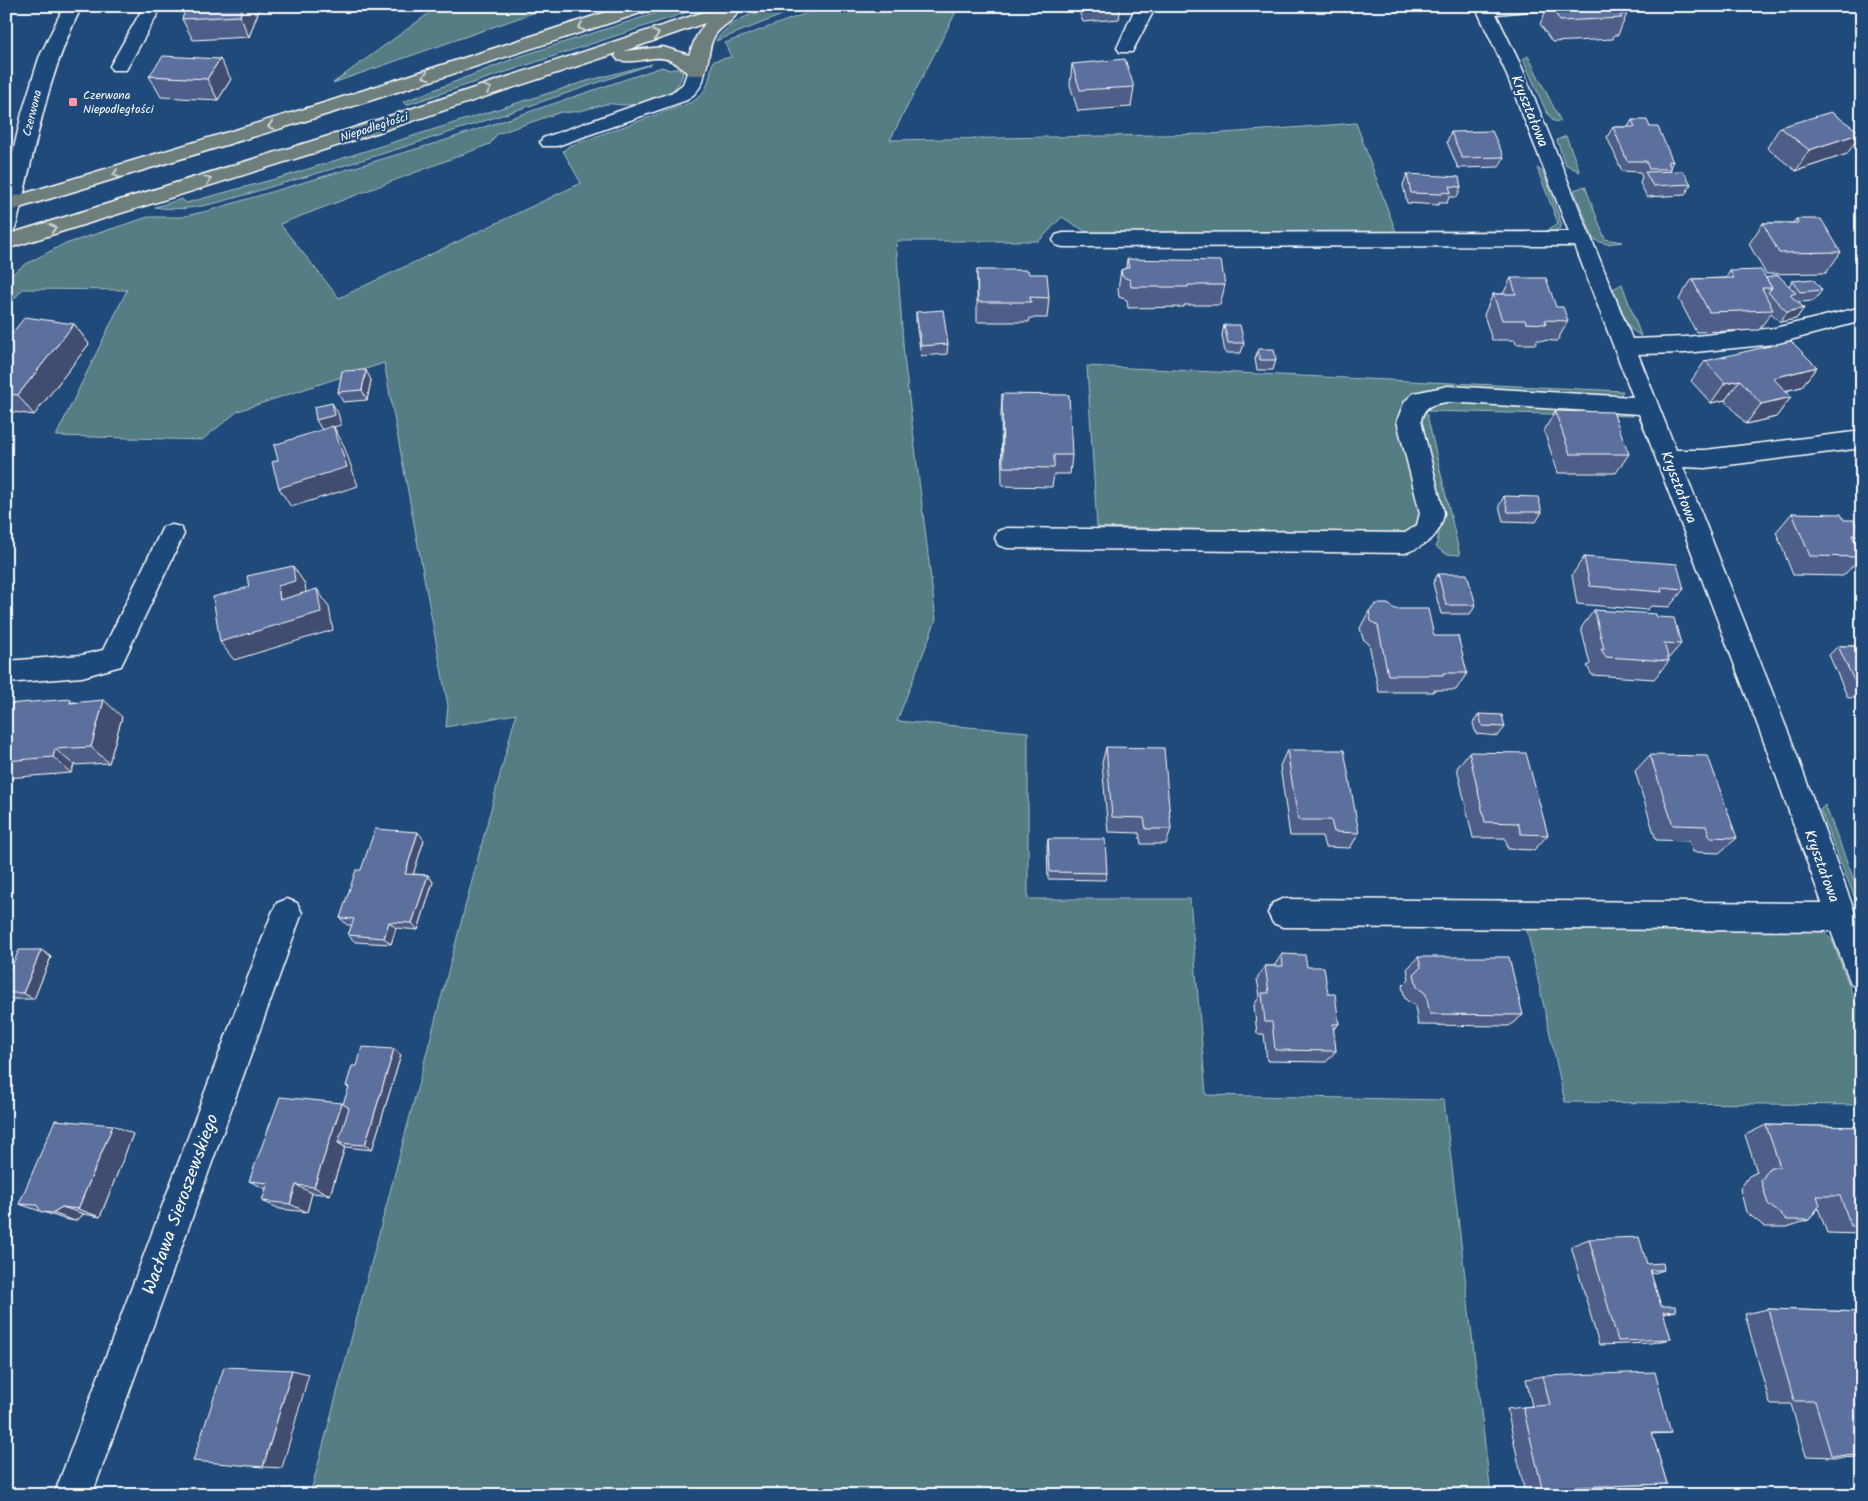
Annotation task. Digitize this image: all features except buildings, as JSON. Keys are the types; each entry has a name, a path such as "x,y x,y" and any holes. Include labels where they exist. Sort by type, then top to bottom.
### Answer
{"main road":[{"path":"9,206 313,112 644,6"},
{"name":"Niepodległości","path":"6,242 342,138 740,6"},
{"path":"696,71 698,54 709,28 718,20 744,6"},
{"path":"510,82 609,59 649,52 676,54 685,59 696,71"}],"street":[{"name":"Czerwona","path":"6,226 9,206 42,73 54,42 73,6"},
{"path":"119,66 153,6"},
{"path":"1126,48 1145,10 1145,6"},
{"path":"1485,8 1534,6"},
{"name":"Kryształowa","path":"1485,8 1513,68 1668,458 1850,930 1862,974"},
{"path":"550,142 674,99 690,90 695,82 696,71"},
{"path":"1063,240 1582,239"},
{"path":"1624,347 1685,346 1775,336 1862,314"},
{"path":"1007,538 1406,543 1419,539 1430,528 1432,514 1409,421 1411,410 1417,402 1426,396 1448,394 1647,406"},
{"path":"1668,458 1704,458 1862,439"},
{"path":"6,672 82,666 112,658 172,534"},
{"name":"Wacława Sieroszewskiego","path":"73,1495 287,913"},
{"path":"1282,913 1850,930"}],"green space":[{"path":"439,6 553,6 333,83"},
{"path":"678,6 706,6 406,105 403,102 518,57"},
{"path":"775,6 805,6 716,41 734,23"},
{"path":"826,6 963,6 957,10 890,140 1211,134 1356,123 1396,232 1545,232 1558,223 1537,168 1543,172 1562,225 1558,230 1547,235 1099,235 1088,233 1062,217 1039,241 896,241 904,357 936,620 897,721 1028,732 1028,899 1190,899 1206,1095 1444,1100 1491,1495 310,1495 516,714 446,727 448,706 384,363 238,411 202,440 56,436 127,290 23,289 6,308 6,279 24,265 62,245 148,217 181,217 207,211 443,141 662,67 670,70 678,68 683,72 675,88 660,98 631,105 609,104 578,111 561,112 497,134 490,144 280,224 339,298 581,183 563,151 569,146 692,102 705,89 713,61 731,57 725,43"},
{"path":"1528,56 1561,122 1553,121 1545,109 1523,59"},
{"path":"652,64 423,141 236,198 186,208 170,209 155,207 182,199 186,203 286,176 587,81"},
{"path":"1566,136 1580,172 1565,164 1557,140"},
{"path":"1585,186 1605,239 1623,242 1607,244 1594,240 1574,190"},
{"path":"1622,284 1641,336 1629,328 1613,289"},
{"path":"1087,366 1623,391 1619,398 1441,388 1421,391 1410,396 1399,413 1422,512 1421,521 1413,530 1401,534 1097,527"},
{"path":"1458,401 1625,412 1633,416 1426,411 1460,555 1446,554 1436,547 1442,519 1421,433 1420,414 1433,405 1442,402"},
{"path":"1825,805 1859,893 1862,895 1862,905 1854,896 1820,810"},
{"path":"1529,924 1814,928 1824,932 1832,940 1862,1020 1862,1105 1565,1102 1527,930"}],"place":[{"name":"Czerwona Niepodległości","path":"73,102"}]}
